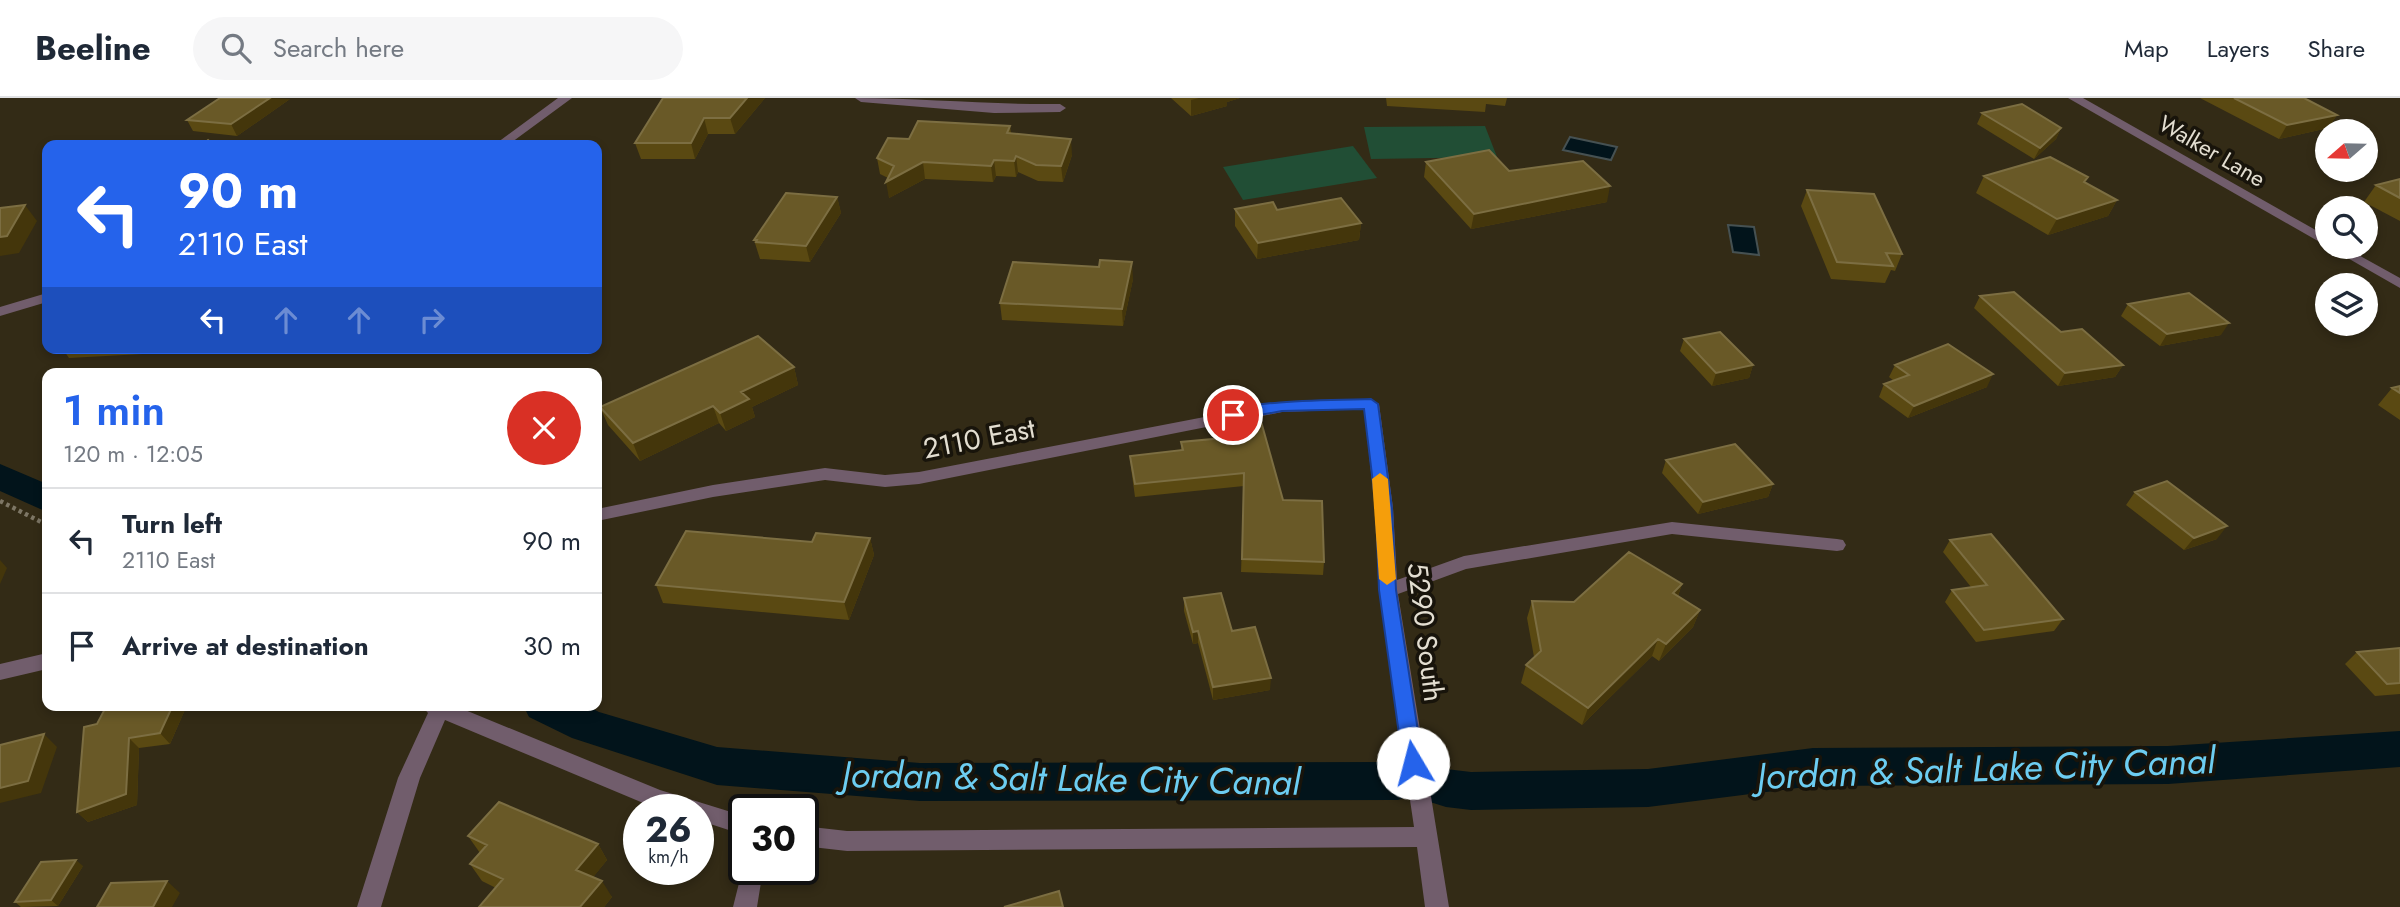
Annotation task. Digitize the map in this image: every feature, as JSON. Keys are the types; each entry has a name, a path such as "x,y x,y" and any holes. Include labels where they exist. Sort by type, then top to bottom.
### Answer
{"street":[{"path":"507,140 566,98"},
{"path":"861,98 994,109 1060,108"},
{"name":"Walker Lane","path":"2074,98 2315,236"},
{"path":"2355,259 2400,284"},
{"path":"0,312 42,299"},
{"name":"2110 East","path":"602,514 713,491 825,474 885,481 919,478 1282,407 1371,404"},
{"name":"5290 South","path":"1371,404 1384,508 1388,590 1437,907"},
{"path":"1388,590 1464,563 1672,528 1837,545"},
{"path":"0,672 42,661"},
{"path":"369,907 409,778 434,711"},
{"path":"445,711 646,794"},
{"path":"819,838 847,841 1427,837"},
{"path":"745,907 749,885"}],"path":[{"path":"0,501 42,522"}],"green space":[{"path":"1485,126 1497,157 1371,159 1364,127"},
{"path":"1353,146 1377,178 1243,200 1223,167"}],"shaded area":[{"path":"1570,137 1617,147 1611,160 1563,150"},
{"path":"1728,225 1754,227 1759,255 1733,252"}],"building":[{"path":"220,98 270,98 231,124 187,120"},
{"path":"663,98 747,98 730,118 704,118 691,143 635,143"},
{"path":"2234,98 2304,98 2337,115 2287,125"},
{"path":"2022,104 2061,128 2040,148 1982,113"},
{"path":"918,121 1010,126 1007,133 1071,139 1061,166 1036,165 1016,156 1014,161 994,160 991,166 923,162 886,182 894,166 877,158 888,138 909,139"},
{"path":"1489,150 1509,171 1583,161 1610,186 1474,214 1426,162"},
{"path":"2050,157 2088,177 2084,182 2117,200 2057,219 1984,176"},
{"path":"2400,179 2400,198 2376,185"},
{"path":"1807,190 1874,194 1902,254 1886,253 1893,266 1837,262"},
{"path":"786,193 837,197 806,246 756,242 757,240 754,240"},
{"path":"1341,198 1361,223 1258,243 1235,209 1273,202 1277,210"},
{"path":"25,205 7,236 0,237 0,208"},
{"path":"1100,260 1132,262 1122,309 1000,303 1013,262 1099,267"},
{"path":"2014,292 2061,332 2082,329 2123,365 2065,373 1980,296"},
{"path":"2189,293 2229,323 2167,334 2128,304"},
{"path":"1720,332 1753,365 1716,373 1684,339"},
{"path":"758,336 794,367 741,392 749,399 720,413 713,406 633,443 602,406"},
{"path":"1948,344 1993,374 1914,406 1884,384 1909,375 1895,365"},
{"path":"1257,407 1283,500 1322,501 1324,562 1242,559 1244,473 1135,484 1130,456 1183,450 1181,442 1245,436 1246,410"},
{"path":"1735,444 1773,484 1703,502 1666,460"},
{"path":"2167,481 2227,526 2194,538 2135,492"},
{"path":"686,531 812,542 816,533 870,538 844,602 656,585"},
{"path":"1991,534 2063,619 1984,630 1952,590 1987,585 1950,540"},
{"path":"1629,552 1682,584 1673,593 1700,610 1666,644 1658,639 1588,708 1526,665 1541,651 1532,601 1574,602"},
{"path":"1221,593 1232,631 1255,627 1271,678 1213,687 1198,631 1193,632 1184,598"},
{"path":"2400,648 2400,683 2387,684 2357,652"},
{"path":"104,711 170,711 160,733 129,738 126,794 77,812 84,727 97,724"},
{"path":"44,734 28,781 0,788 0,745"},
{"path":"499,802 598,844 576,870 602,881 580,907 479,907 503,879 470,864 487,845 468,836"},
{"path":"76,860 51,900 15,902 41,862"},
{"path":"167,881 153,907 97,907 111,883"},
{"path":"1059,891 1063,907 1004,907"}],"waterway":[{"name":"Jordan & Salt Lake City Canal","path":"0,476 42,497"},
{"name":"Jordan & Salt Lake City Canal","path":"556,711 587,726 717,766 920,782 1398,781"},
{"name":"Jordan & Salt Lake City Canal","path":"1446,788 1471,791 1648,788 1813,767 2168,765 2400,749"}],"slow traffic":[{"path":"1380,479 1387,579"}],"route":[{"path":"1233,415 1282,407 1371,404 1384,508 1388,590 1413,763"}]}
